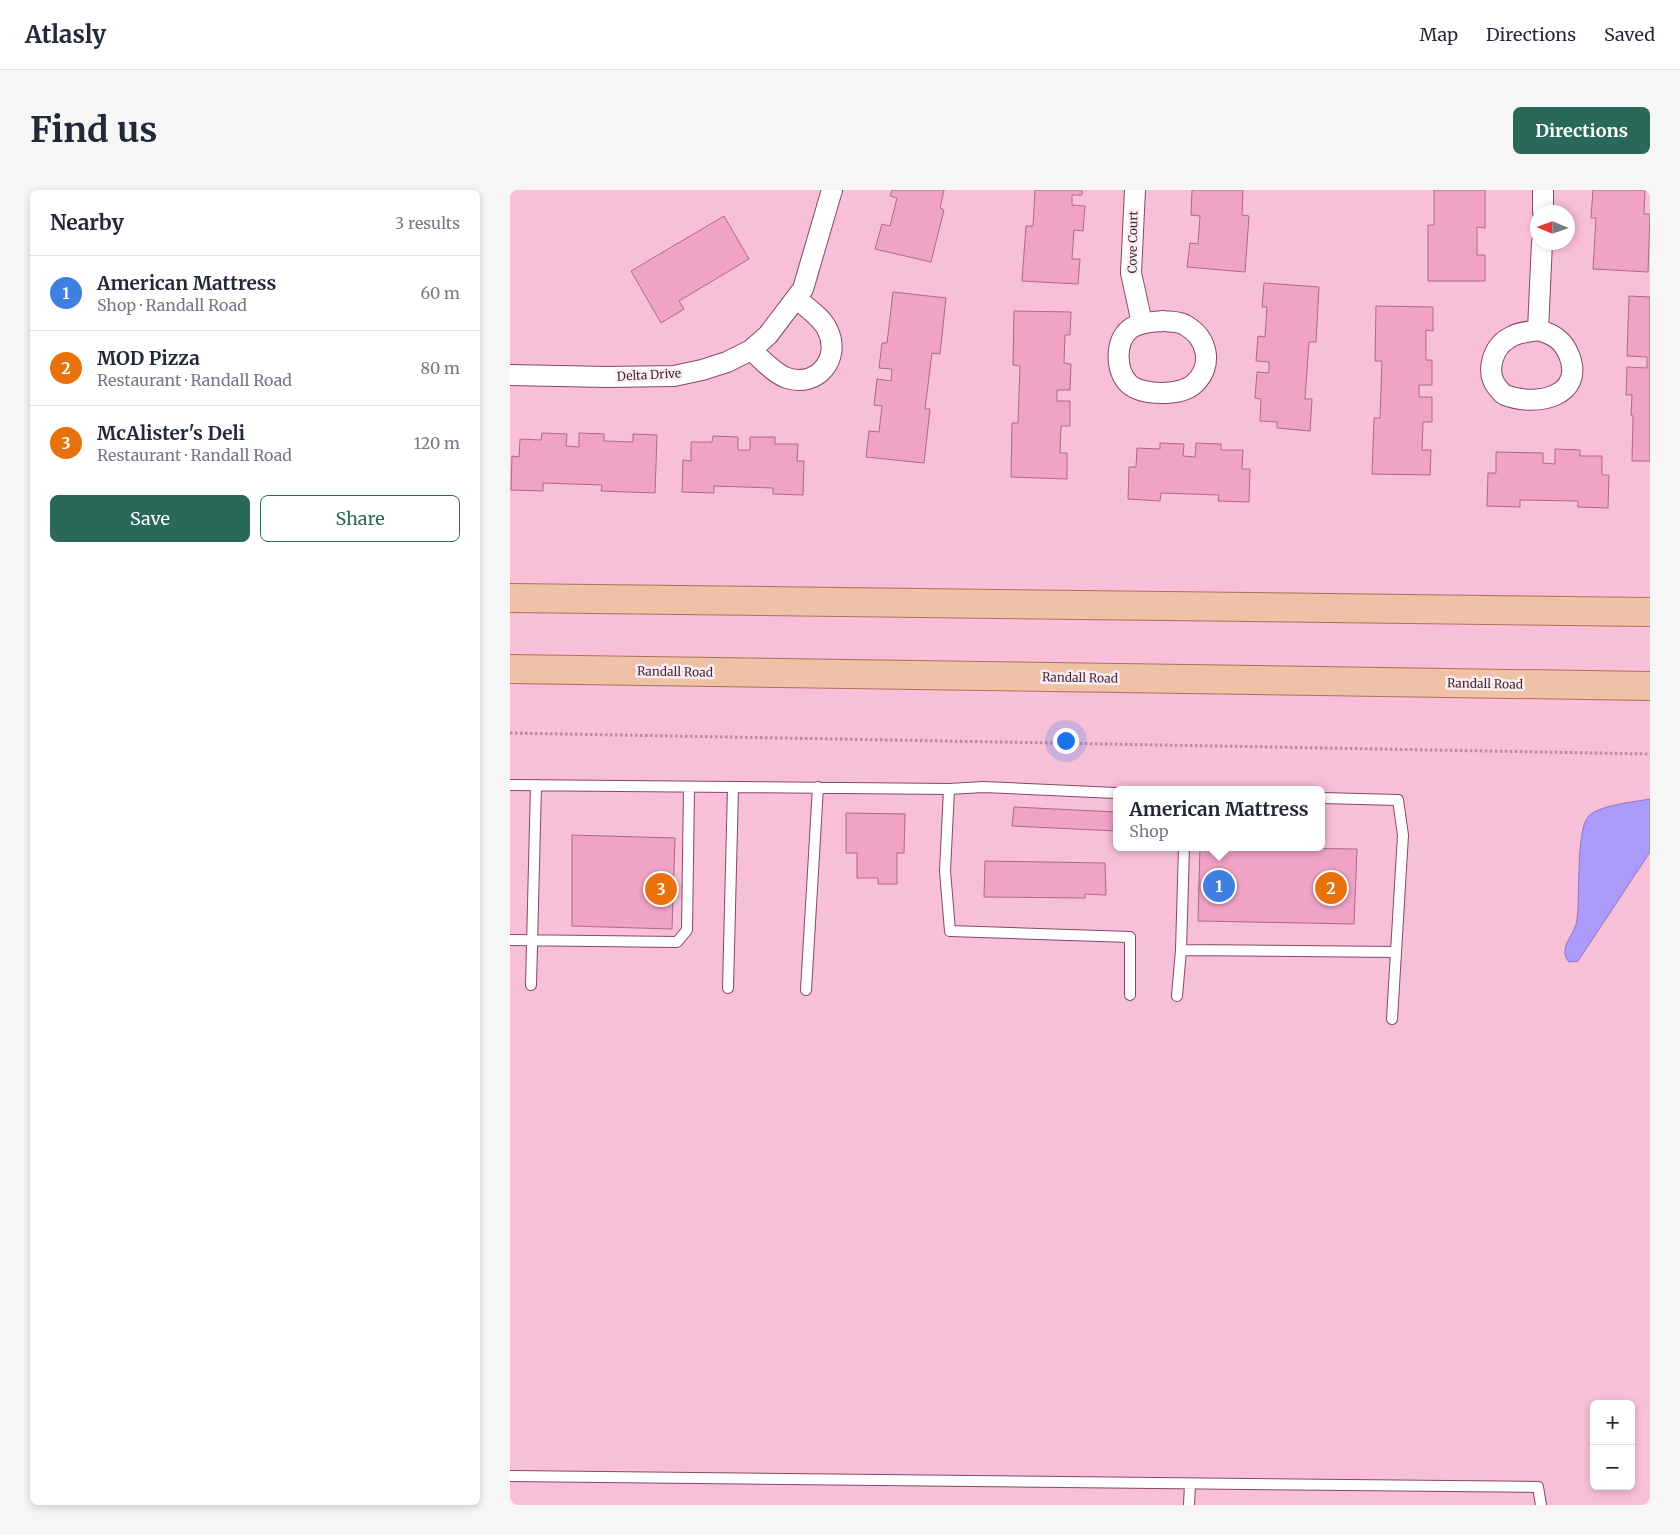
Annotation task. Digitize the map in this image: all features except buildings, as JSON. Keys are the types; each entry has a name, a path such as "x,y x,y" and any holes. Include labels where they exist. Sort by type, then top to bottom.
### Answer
{"main road":[{"path":"510,598 1650,612"},
{"name":"Randall Road","path":"510,669 1650,686"}],"street":[{"name":"Delta Drive","path":"510,375 674,376 719,365 751,350 768,335 802,289 832,190"},
{"name":"Cove Court","path":"1135,190 1131,273 1142,323"},
{"path":"1543,190 1543,205"},
{"path":"1538,330 1542,250"},
{"path":"751,350 775,372 787,378 807,379 824,371 832,353 829,332 825,325 796,298"},
{"path":"1162,321 1183,324 1201,337 1207,358 1202,376 1192,386 1182,392 1160,393 1142,390 1130,385 1122,374 1119,346 1131,328 1142,323 1162,321"}],"lane":[{"path":"510,785 949,789 983,787 1113,793"},
{"path":"531,985 536,785"},
{"path":"510,940 677,942 682,938 687,930 689,787"},
{"path":"728,988 733,787"},
{"path":"806,990 818,787"},
{"path":"949,789 945,871 950,931 1130,937 1130,995"},
{"path":"1325,798 1398,800 1403,834 1392,1019"},
{"path":"1177,996 1181,950 1184,851"},
{"path":"1181,950 1396,952"},
{"path":"510,1476 1538,1487 1541,1505"},
{"path":"1190,1484 1190,1505"}],"path":[{"path":"510,733 1650,754"}],"shaded area":[{"path":"1650,799 1650,852 1578,961 1569,962 1565,952 1577,920 1580,850 1584,825 1588,817 1600,810"}],"place":[{"name":"American Mattress","path":"1219,886"},
{"name":"MOD Pizza","path":"1331,888"},
{"name":"McAlister's Deli","path":"661,889"}]}
